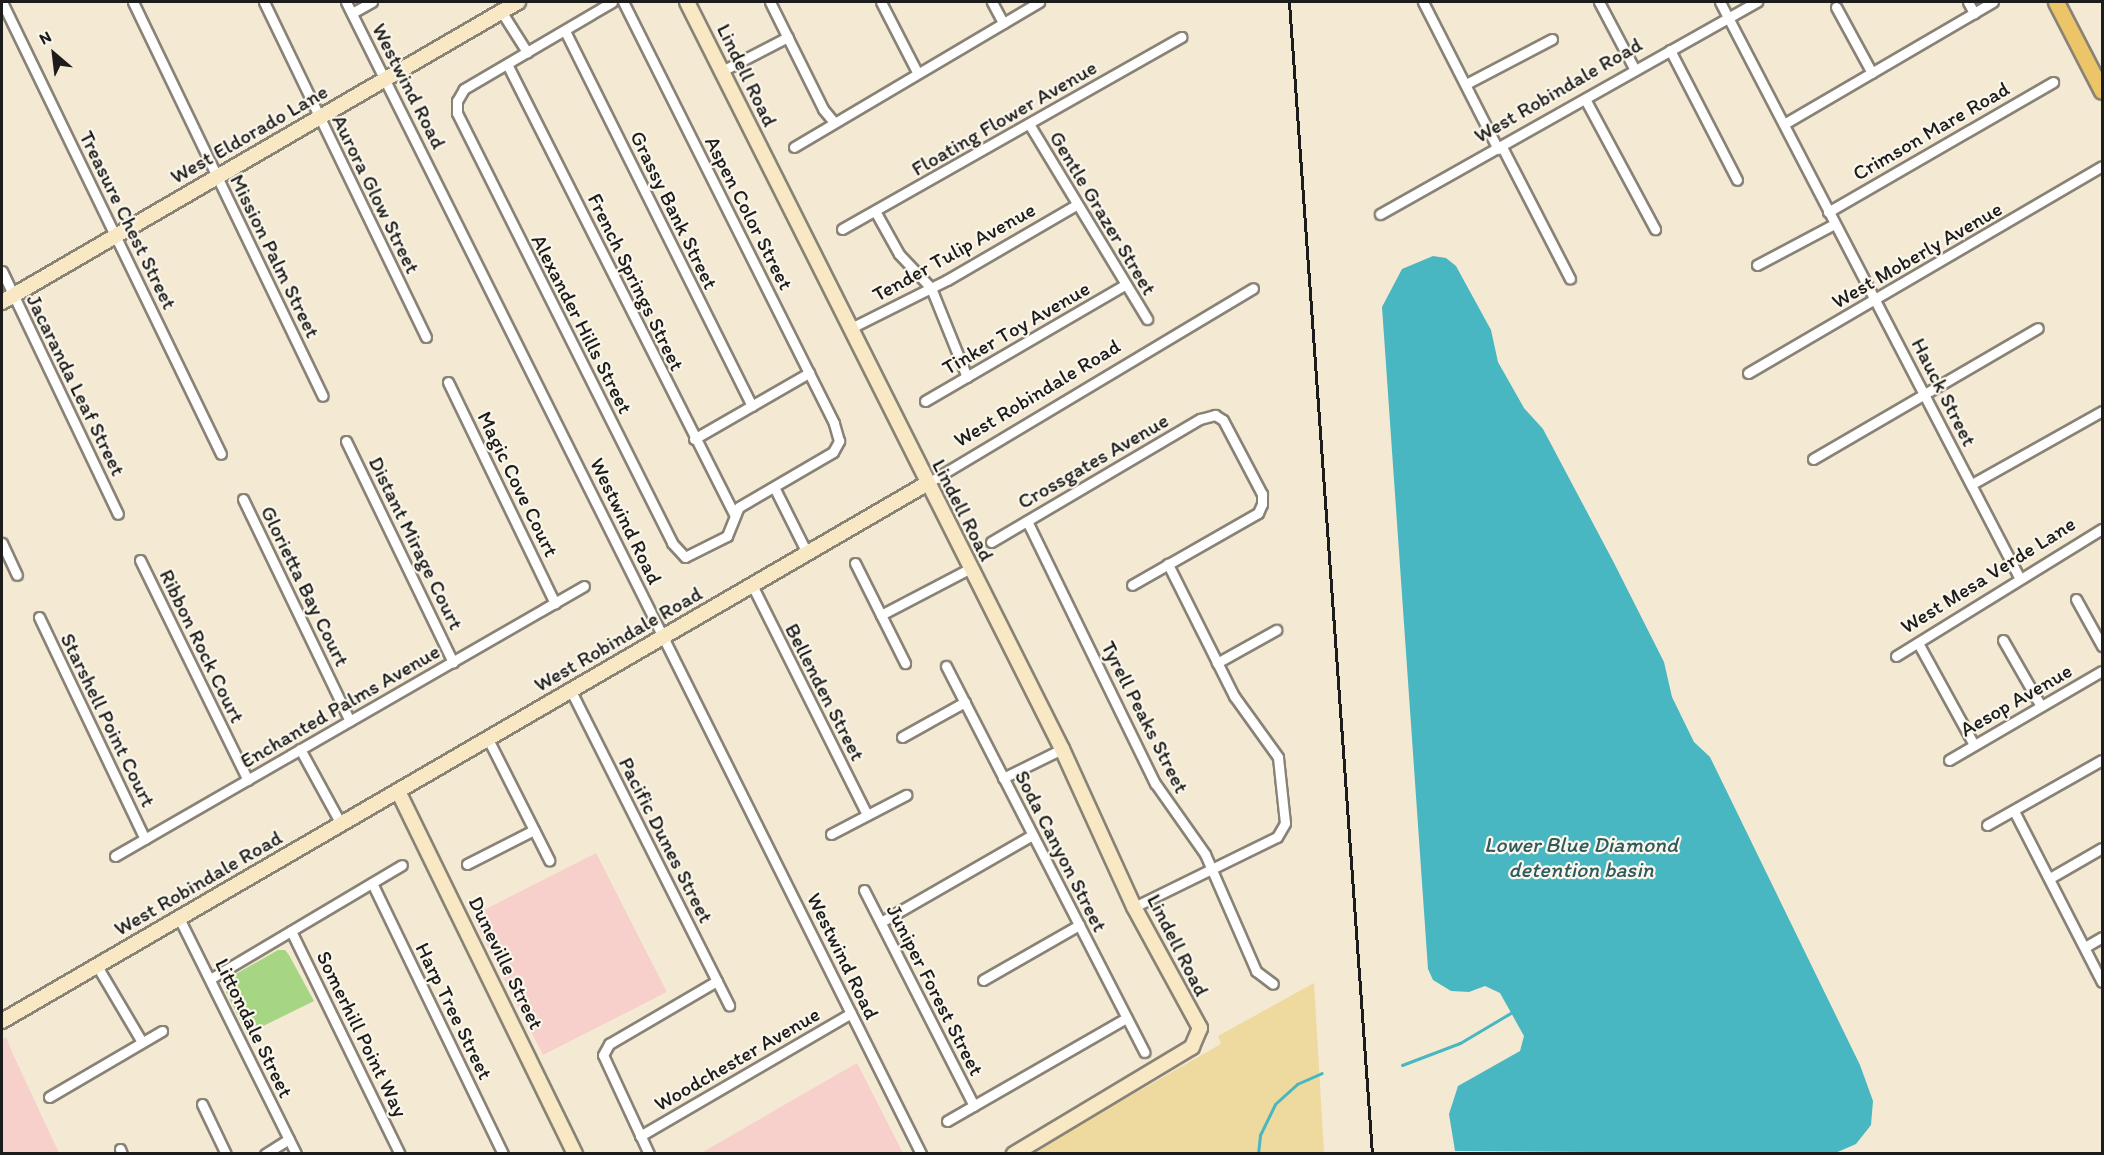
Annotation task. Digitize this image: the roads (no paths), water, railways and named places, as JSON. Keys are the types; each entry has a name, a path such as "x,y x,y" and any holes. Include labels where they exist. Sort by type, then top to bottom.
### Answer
{"main road":[{"path":"2056,2 2103,90"}],"street":[{"name":"Treasure Chest Street","path":"2,2 221,454"},
{"name":"Mission Palm Street","path":"133,2 323,396"},
{"name":"Aurora Glow Street","path":"264,2 426,337"},
{"name":"Westwind Road","path":"346,2 921,1154"},
{"path":"352,13 372,2"},
{"name":"West Eldorado Lane","path":"7,299 518,2"},
{"path":"507,64 612,2"},
{"name":"Aspen Color Street","path":"623,2 834,423 839,441 832,452 774,487"},
{"name":"Lindell Road","path":"687,2 926,484 1062,749 1134,907 1200,1028 1199,1036 1192,1047 1014,1154"},
{"path":"770,2 823,109 834,122"},
{"path":"881,2 917,72"},
{"path":"992,2 1003,22"},
{"path":"794,147 917,72 1039,2"},
{"path":"1599,2 1635,70"},
{"name":"Hauck Street","path":"1720,2 2019,577"},
{"name":"West Robindale Road","path":"1380,214 1757,2"},
{"path":"1968,2 1974,13"},
{"path":"1784,124 1993,2"},
{"path":"1427,3 1466,84 1570,279"},
{"path":"1836,7 1872,73"},
{"path":"501,11 527,52"},
{"name":"Grassy Bank Street","path":"565,31 752,406"},
{"name":"Floating Flower Avenue","path":"842,229 1182,36"},
{"path":"722,72 788,38"},
{"path":"1466,84 1552,39"},
{"path":"1670,50 1737,180"},
{"name":"Alexander Hills Street","path":"507,64 464,90 457,101 457,112 560,322 672,543 685,557 727,536 734,514"},
{"name":"French Springs Street","path":"507,64 694,439 734,514"},
{"name":"Crimson Mare Road","path":"1828,212 2053,82"},
{"path":"1585,99 1655,229"},
{"name":"Gentle Grazer Street","path":"1029,124 1147,320"},
{"name":"West Moberly Avenue","path":"1748,374 2103,166"},
{"name":"Tender Tulip Avenue","path":"849,329 932,288 1076,204"},
{"path":"874,211 899,254 932,288 968,377"},
{"path":"1757,265 1834,224"},
{"name":"Jacaranda Leaf Street","path":"2,271 7,299 118,514"},
{"name":"Tinker Toy Avenue","path":"925,401 1124,285"},
{"name":"West Robindale Road","path":"2,1021 926,484 1253,288"},
{"path":"1813,459 2038,328"},
{"path":"694,439 809,373"},
{"name":"Magic Cove Court","path":"448,382 555,603"},
{"path":"1972,484 2103,411"},
{"name":"Crossgates Avenue","path":"991,542 1200,419 1215,416 1223,420 1262,494 1262,504 1258,513 1168,564"},
{"name":"Distant Mirage Court","path":"346,441 453,662"},
{"path":"734,514 774,487 807,553"},
{"name":"Glorietta Bay Court","path":"243,500 350,721"},
{"name":"Tyrell Peaks Street","path":"1027,521 1155,783 1213,869 1256,971 1273,984"},
{"name":"West Mesa Verde Lane","path":"1896,656 2019,577 2103,529"},
{"path":"2,543 17,574"},
{"name":"Ribbon Rock Court","path":"140,560 248,780"},
{"path":"855,563 905,663"},
{"path":"1132,585 1168,564 1242,709 1278,757 1285,823 1282,831 1213,869 1134,907"},
{"path":"881,615 969,568"},
{"name":"Bellenden Street","path":"752,585 867,815"},
{"name":"Enchanted Palms Avenue","path":"115,856 584,586"},
{"path":"2076,599 2103,646"},
{"name":"Starshell Point Court","path":"39,617 145,839"},
{"path":"1217,663 1276,630"},
{"path":"2003,640 2041,706"},
{"path":"1918,643 1974,746"},
{"name":"Soda Canyon Street","path":"946,666 1144,1052"},
{"name":"Aesop Avenue","path":"1949,760 2103,671"},
{"name":"Pacific Dunes Street","path":"571,691 729,1005"},
{"path":"902,737 965,702"},
{"path":"488,739 549,860"},
{"path":"1003,778 1062,749"},
{"path":"300,750 341,824"},
{"path":"1987,825 2103,760"},
{"name":"Duneville Street","path":"398,791 575,1154"},
{"path":"831,834 906,795"},
{"path":"2014,811 2103,982"},
{"path":"466,864 534,830"},
{"path":"881,922 1032,835"},
{"path":"2050,878 2103,848"},
{"path":"210,979 402,865"},
{"name":"Harp Tree Street","path":"372,883 503,1154"},
{"name":"Juniper Forest Street","path":"864,890 974,1106"},
{"name":"Littondale Street","path":"179,918 296,1154"},
{"path":"983,980 1078,925"},
{"name":"Somerhill Point Way","path":"291,931 400,1154"},
{"path":"2085,947 2103,937"},
{"path":"97,966 142,1042"},
{"path":"649,1154 603,1055 609,1044 717,981"},
{"name":"Woodchester Avenue","path":"640,1136 851,1013"},
{"path":"948,1121 1126,1018"},
{"path":"49,1097 162,1030"},
{"path":"202,1104 226,1154"},
{"path":"265,1154 289,1139"}],"water":[{"name":"Lower Blue Diamond detention basin","path":"1433,256 1446,258 1456,266 1491,330 1498,362 1524,408 1543,429 1613,561 1664,662 1672,697 1694,742 1710,757 1860,1065 1873,1101 1871,1125 1856,1144 1833,1154 1455,1151 1449,1114 1458,1086 1520,1051 1524,1036 1500,993 1485,986 1469,992 1451,991 1433,980 1428,969 1382,307 1402,269"}],"waterway":[{"path":"1402,1065 1460,1043 1514,1011"},
{"path":"1258,1154 1260,1135 1275,1104 1297,1084 1322,1073"}],"railway":[{"path":"1289,2 1372,1154"}]}
